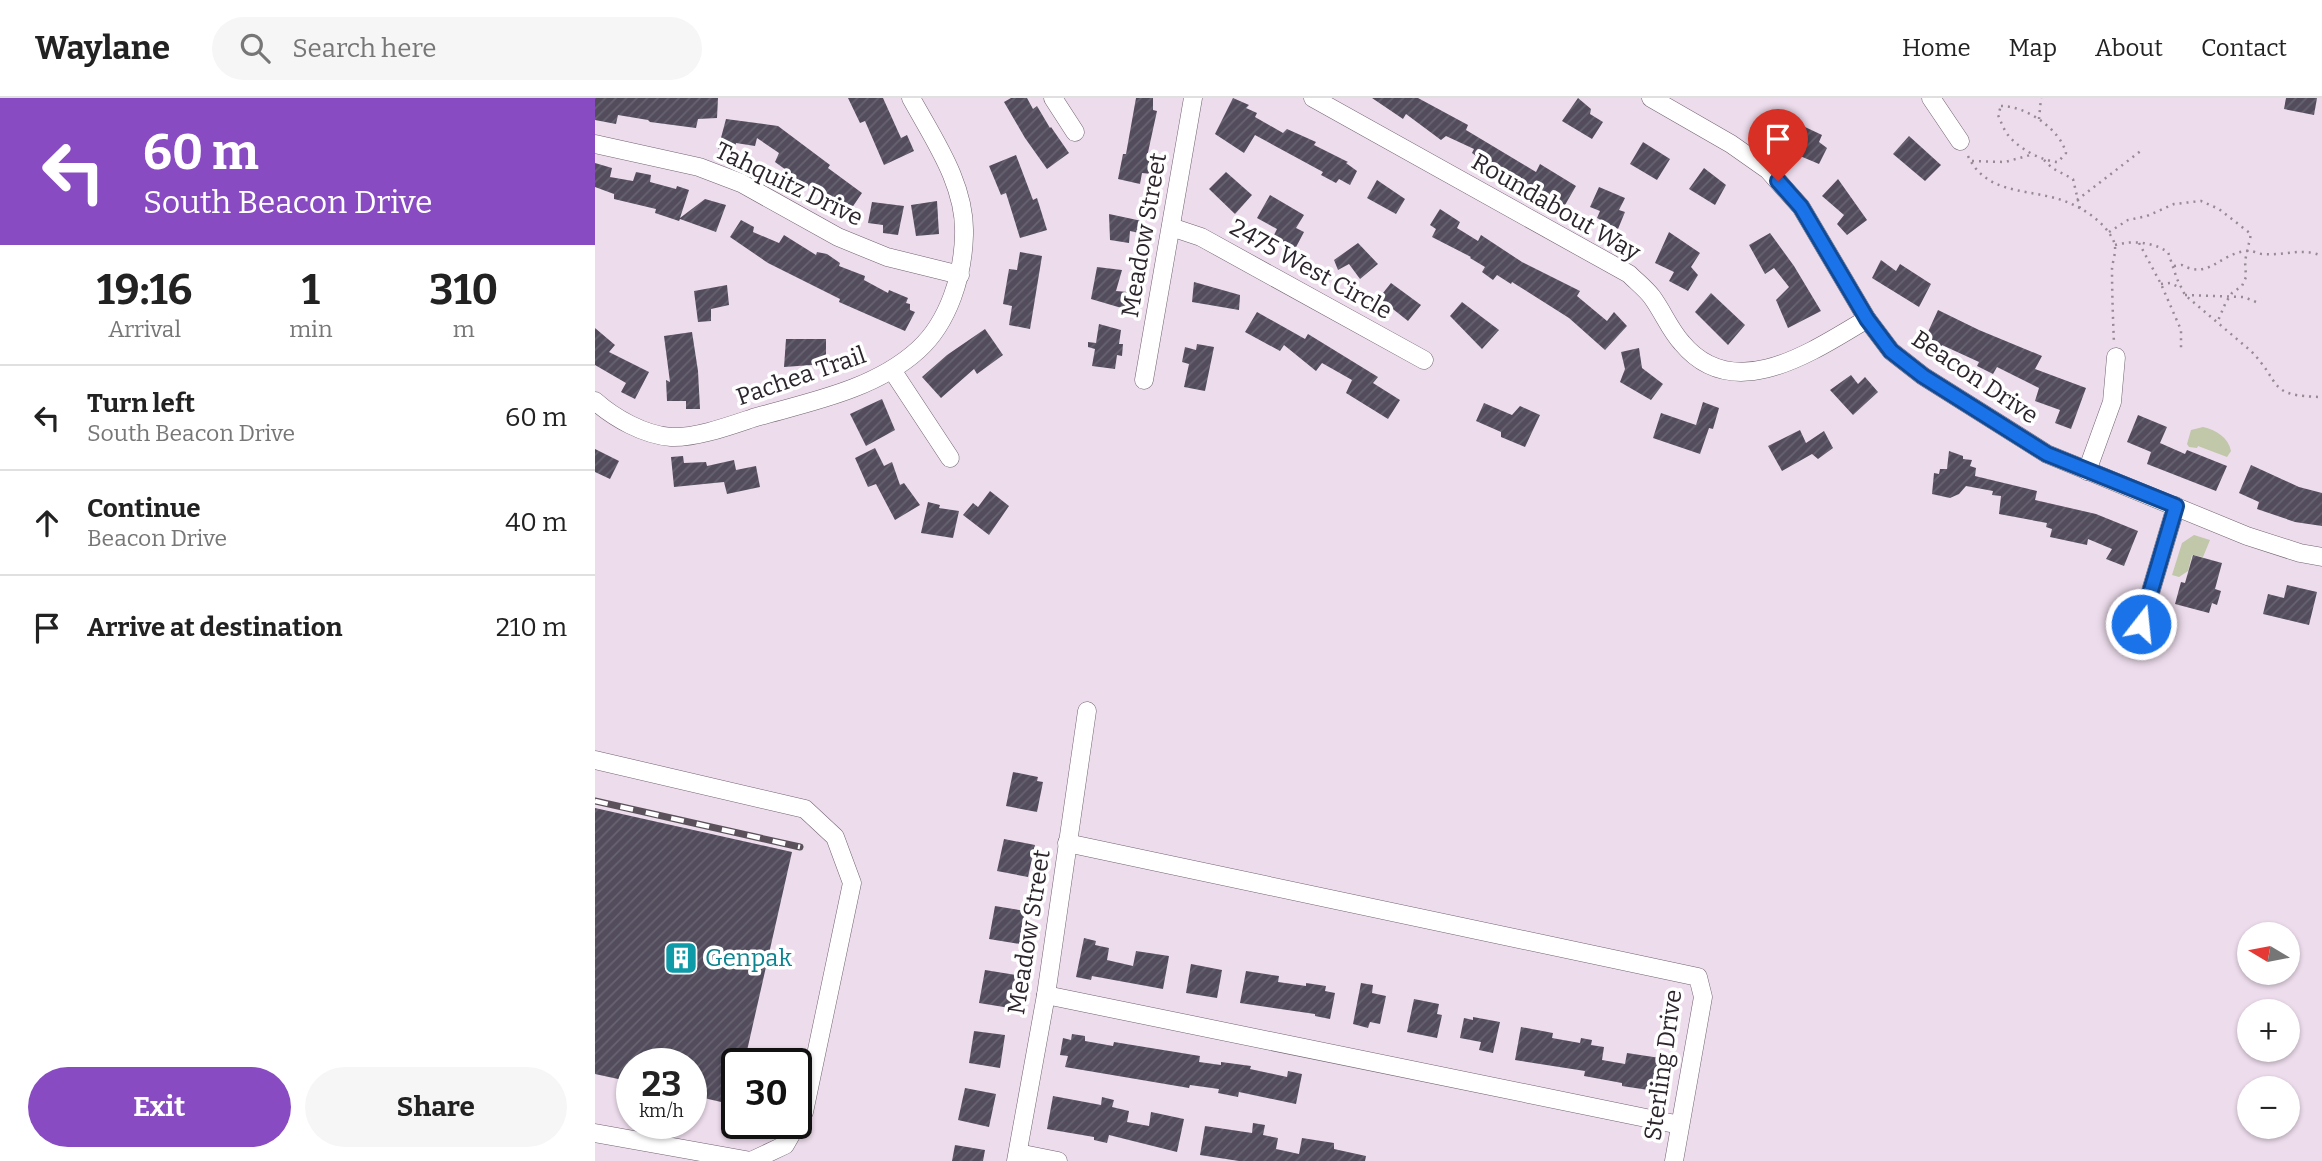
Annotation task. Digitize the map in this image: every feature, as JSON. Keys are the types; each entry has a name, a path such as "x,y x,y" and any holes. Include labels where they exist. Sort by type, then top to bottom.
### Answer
{"street":[{"name":"Pachea Trail","path":"595,401 637,428 670,437 710,431 845,391 892,370 920,348 946,314 960,275 965,233 961,201 949,168 911,98"},
{"path":"1053,98 1075,132"},
{"name":"Meadow Street","path":"1144,380 1193,98"},
{"name":"Roundabout Way","path":"1313,98 1629,274 1651,295 1682,343 1698,359 1718,369 1743,374 1766,370 1793,360 1867,319"},
{"name":"Beacon Drive","path":"1651,98 1731,144 1767,170 1801,207 1867,319 1891,351 1923,376 2047,454 2247,536 2322,557"},
{"path":"1931,98 1960,141"},
{"name":"Tahquitz Drive","path":"595,144 698,167 741,183 838,237 887,257 960,275"},
{"name":"2475 West Circle","path":"1171,227 1201,237 1424,360"},
{"path":"2087,471 2112,402 2116,357"},
{"path":"892,370 950,458"},
{"path":"2141,624 2176,506"},
{"name":"Meadow Street","path":"1017,1157 1046,995 1087,711"},
{"path":"595,760 805,809 835,837 852,883 804,1112 785,1144 769,1157 751,1161 595,1133"},
{"name":"Sterling Drive","path":"1067,844 1698,977 1703,998 1674,1161"},
{"path":"1046,995 1680,1125"},
{"path":"1017,1157 1058,1161"}],"path":[{"path":"2039,120 2041,98"},
{"path":"2044,160 2059,162 2066,153 2061,142 2028,111 2001,106 1998,115 2007,134 2052,168 2073,179 2080,209"},
{"path":"1960,141 1982,177 2001,187 2057,198 2095,218 2109,232 2115,245 2112,284 2116,357"},
{"path":"2077,200 2142,150"},
{"path":"1970,160 2005,162 2034,154"},
{"path":"2109,232 2127,220 2147,216 2174,204 2201,201 2219,209 2251,234 2245,261 2246,277 2242,286 2229,297 2217,323"},
{"path":"2139,243 2181,330 2181,352"},
{"path":"2115,245 2157,245 2168,252 2185,295 2261,361 2279,390 2294,396 2322,397"},
{"path":"2174,266 2182,265 2191,270 2203,271 2232,255 2248,251 2262,254 2310,251 2322,256"},
{"path":"2161,284 2181,288"},
{"path":"2185,295 2244,297 2256,302"}],"green space":[{"path":"2203,427 2224,438 2231,451 2227,457 2198,446 2189,447 2187,444 2191,430"},
{"path":"2194,535 2210,540 2203,557 2192,555 2188,571 2179,577 2172,575 2182,543"}],"building":[{"path":"595,98 718,98 717,118 698,119 696,128 618,115 616,124 595,120"},
{"path":"848,98 883,98 901,138 907,135 914,151 884,165 865,121 860,123"},
{"path":"1011,98 1027,98 1033,109 1037,106 1069,153 1047,169 1004,102"},
{"path":"1136,98 1153,98 1153,110 1157,111 1147,157 1155,157 1152,174 1142,173 1140,184 1118,179 1123,154 1126,154"},
{"path":"1233,98 1249,105 1246,108 1257,113 1255,117 1283,133 1287,129 1316,142 1314,145 1348,162 1346,163 1357,171 1350,185 1339,179 1336,183 1321,175 1323,172 1255,135 1244,153 1215,134"},
{"path":"1372,98 1418,98 1468,125 1466,130 1536,172 1540,164 1576,186 1565,205 1512,178 1511,181 1472,153 1474,149 1446,136 1441,140 1406,114 1403,119"},
{"path":"1578,98 1591,109 1590,114 1603,122 1592,139 1562,121"},
{"path":"2286,98 2317,98 2314,115 2284,109"},
{"path":"726,119 778,126 862,193 845,218 832,207 835,200 814,186 813,189 792,177 793,175 775,162 779,153 757,138 755,146 736,143 734,152 718,149"},
{"path":"1788,119 1822,135 1819,142 1827,148 1819,164 1800,156 1800,150 1777,139"},
{"path":"1909,136 1941,165 1925,181 1893,154"},
{"path":"1643,142 1670,159 1657,180 1630,164"},
{"path":"1016,155 1033,200 1037,198 1047,230 1020,238 1006,193 1001,195 989,166"},
{"path":"595,163 612,168 610,177 633,181 636,172 651,175 650,182 689,190 680,218 705,199 726,205 716,232 655,213 656,209 614,199 614,194 595,187"},
{"path":"1704,168 1726,185 1715,205 1689,189"},
{"path":"1226,172 1252,195 1235,214 1209,189"},
{"path":"1838,179 1867,220 1847,235 1837,224 1844,215 1822,196"},
{"path":"1377,180 1405,199 1396,214 1367,198"},
{"path":"1599,187 1625,198 1619,210 1625,212 1618,229 1597,218 1600,211 1590,207"},
{"path":"1270,195 1304,215 1296,228 1304,232 1295,249 1273,237 1277,229 1257,218"},
{"path":"937,201 939,234 916,236 911,205"},
{"path":"872,202 904,206 898,235 883,233 883,225 868,223"},
{"path":"1440,209 1460,222 1457,228 1478,241 1481,235 1522,262 1580,291 1577,296 1607,321 1614,312 1627,326 1605,350 1569,318 1512,282 1511,284 1497,275 1493,280 1482,272 1485,267 1471,257 1432,237 1436,229 1430,225"},
{"path":"1109,214 1142,221 1139,233 1130,231 1129,243 1110,240"},
{"path":"741,220 754,227 753,232 779,243 784,235 816,255 817,252 827,254 840,263 839,266 865,276 864,280 888,293 889,290 908,298 906,303 910,304 910,310 915,312 905,331 839,302 840,299 768,263 730,237"},
{"path":"1669,232 1700,253 1691,267 1698,275 1688,291 1669,281 1674,272 1655,263"},
{"path":"1770,233 1821,311 1788,328 1776,300 1789,287 1774,268 1765,274 1749,245"},
{"path":"1358,243 1378,264 1360,279 1349,264 1338,270 1334,260"},
{"path":"1020,252 1042,256 1030,329 1009,325 1012,306 1003,304 1009,269 1017,270"},
{"path":"1881,260 1896,271 1900,264 1931,284 1919,307 1872,278"},
{"path":"1097,267 1122,270 1116,291 1128,292 1125,309 1091,299"},
{"path":"1194,282 1240,295 1239,310 1192,302"},
{"path":"1391,283 1421,305 1408,321 1379,298"},
{"path":"727,285 729,305 711,309 711,321 698,322 694,291"},
{"path":"1711,293 1745,325 1728,345 1695,312"},
{"path":"1462,302 1499,330 1482,349 1450,316"},
{"path":"1938,310 2042,356 2035,369 2086,388 2071,429 2055,423 2060,410 2035,401 2039,388 1997,367 1993,374 1977,366 1979,362 1942,345 1938,353 1922,345"},
{"path":"1257,312 1305,339 1308,334 1378,377 1373,383 1400,400 1388,419 1346,393 1352,380 1322,363 1316,371 1284,345 1280,351 1245,332"},
{"path":"1099,324 1121,330 1119,344 1123,344 1122,356 1117,355 1115,369 1092,366 1095,349 1088,347 1088,342 1096,343"},
{"path":"595,328 615,345 609,352 649,372 635,399 621,392 626,383 595,365"},
{"path":"985,329 1003,355 977,374 974,369 941,398 922,377 947,355"},
{"path":"692,332 700,409 686,409 686,401 667,401 666,380 670,382 664,336"},
{"path":"786,339 826,339 826,364 784,367"},
{"path":"1197,344 1214,347 1205,391 1184,387 1189,364 1182,362 1185,347 1196,350"},
{"path":"1639,348 1642,368 1663,384 1651,400 1620,382 1625,369 1621,352"},
{"path":"1851,375 1858,384 1865,377 1878,392 1853,415 1830,390"},
{"path":"882,399 895,430 866,446 850,414"},
{"path":"1703,402 1719,408 1713,429 1709,428 1700,454 1653,438 1661,413 1696,425"},
{"path":"1484,403 1512,415 1520,406 1540,415 1525,447 1501,437 1501,432 1476,421"},
{"path":"2138,415 2167,427 2160,443 2185,454 2187,450 2227,466 2216,491 2147,464 2151,452 2127,442"},
{"path":"1800,430 1806,443 1824,431 1833,448 1818,459 1812,454 1782,471 1768,446"},
{"path":"875,448 884,466 892,462 900,485 904,483 920,505 895,520 876,484 868,487 855,458"},
{"path":"595,449 619,461 610,479 595,472"},
{"path":"1949,451 1963,456 1963,459 1972,460 1970,466 1976,468 1975,476 2037,491 2035,500 2096,514 2138,531 2124,566 2106,559 2112,549 2088,539 2087,545 2050,537 2052,529 2046,527 2047,523 1999,514 2001,496 1992,495 1993,491 1966,486 1959,494 1950,498 1932,494 1934,473 1939,474 1940,469 1947,469"},
{"path":"683,456 684,463 706,462 707,466 734,460 736,470 756,466 760,487 727,494 724,482 674,487 671,457"},
{"path":"2251,465 2299,487 2322,493 2322,526 2295,522 2257,509 2259,502 2239,493"},
{"path":"990,491 1009,506 989,535 963,515 973,503 978,507"},
{"path":"928,502 940,505 939,508 959,511 953,538 921,533"},
{"path":"2193,555 2222,563 2215,589 2221,591 2217,605 2212,603 2209,613 2175,604 2181,582 2185,583"},
{"path":"2287,585 2317,592 2309,625 2263,614 2268,594 2284,598"},
{"path":"1013,772 1038,777 1037,781 1043,782 1037,812 1006,806"},
{"name":"Genpak","path":"595,808 792,852 748,1048 721,1048 721,1102 707,1099 707,1048 616,1048 616,1079 595,1074"},
{"path":"1004,839 1035,845 1028,877 997,871"},
{"path":"995,906 1025,911 1020,944 989,939"},
{"path":"1084,938 1096,941 1095,945 1109,948 1107,960 1133,966 1136,951 1169,956 1163,989 1092,976 1091,980 1076,977"},
{"path":"1191,964 1222,970 1217,998 1186,993"},
{"path":"985,970 1016,975 1010,1008 979,1003"},
{"path":"1246,971 1279,976 1278,982 1326,986 1325,991 1335,993 1330,1019 1315,1014 1240,1003"},
{"path":"1361,983 1373,985 1372,993 1386,996 1380,1024 1370,1022 1368,1028 1353,1024"},
{"path":"1414,999 1439,1004 1437,1014 1442,1015 1437,1038 1407,1032"},
{"path":"1473,1017 1500,1022 1493,1053 1479,1050 1481,1042 1460,1038 1464,1018 1473,1020"},
{"path":"1521,1027 1553,1033 1552,1038 1580,1043 1581,1038 1592,1040 1591,1045 1604,1047 1602,1060 1625,1064 1627,1053 1660,1058 1655,1091 1584,1076 1585,1071 1515,1060"},
{"path":"974,1031 1005,1035 1000,1068 969,1063"},
{"path":"1072,1034 1085,1036 1085,1041 1113,1046 1114,1042 1200,1056 1199,1062 1251,1066 1250,1069 1287,1077 1288,1071 1302,1074 1296,1104 1239,1092 1238,1097 1218,1093 1219,1089 1190,1085 1189,1088 1065,1067 1068,1056 1060,1055 1063,1038 1071,1040"},
{"path":"965,1088 996,1094 989,1127 958,1120"},
{"path":"1053,1096 1101,1105 1102,1097 1114,1100 1112,1107 1129,1111 1127,1122 1149,1126 1151,1112 1184,1119 1177,1152 1109,1135 1107,1143 1094,1140 1094,1137 1047,1129"},
{"path":"1253,1123 1265,1125 1263,1135 1278,1138 1276,1149 1299,1154 1302,1138 1334,1143 1334,1149 1366,1156 1365,1161 1239,1161 1200,1155 1205,1126 1252,1133"},
{"path":"955,1145 985,1150 983,1161 952,1161"}],"railway":[{"path":"595,801 800,847"}],"place":[{"name":"Genpak","path":"681,958"}],"route":[{"path":"1778,181 1801,207 1867,319 1891,351 1923,376 2047,454 2176,506 2141,624"}]}
